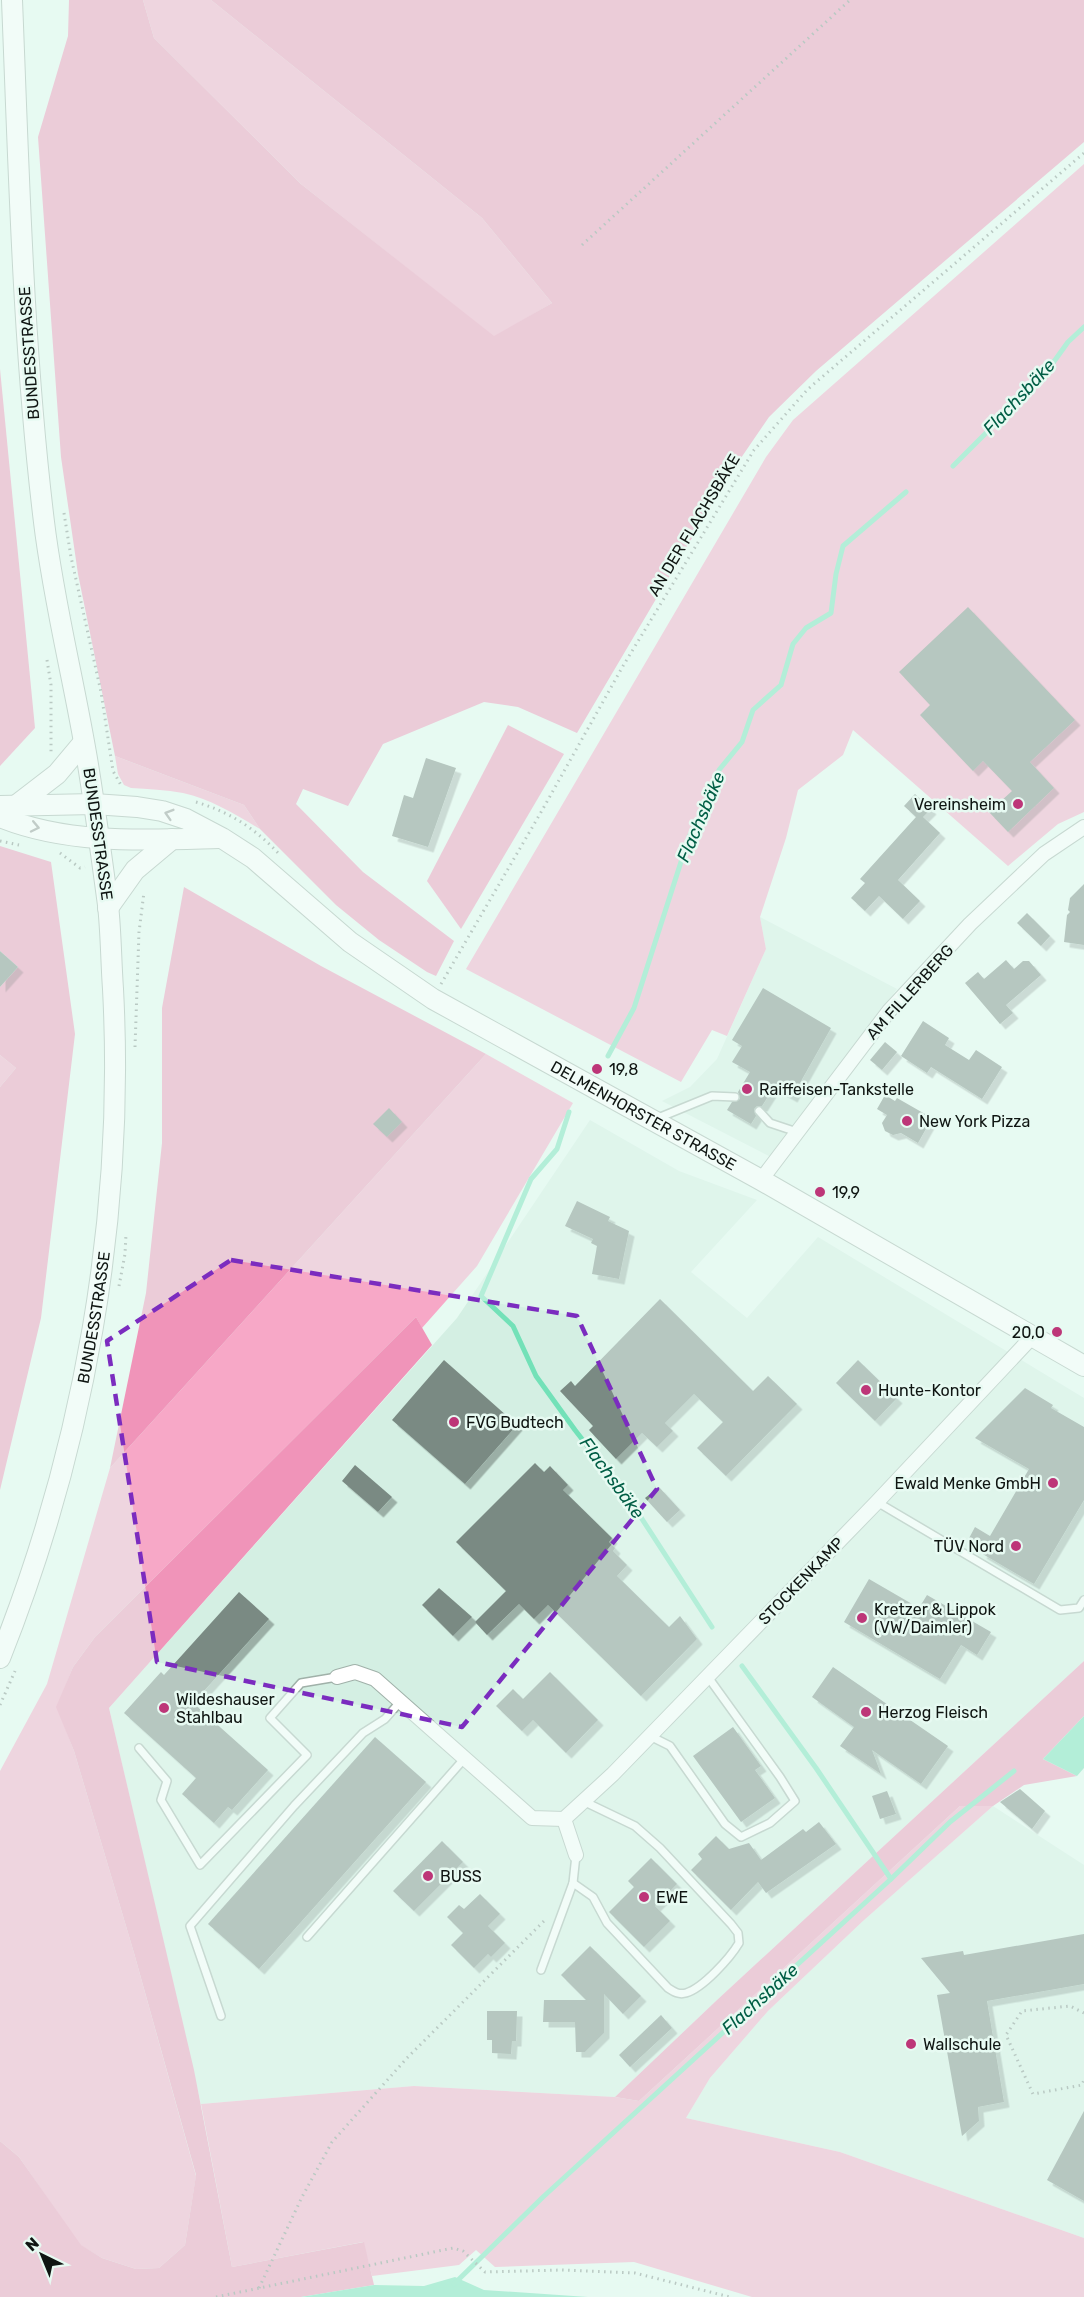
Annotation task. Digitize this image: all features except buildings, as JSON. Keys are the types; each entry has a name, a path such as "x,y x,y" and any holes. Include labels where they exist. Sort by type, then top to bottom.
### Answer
{"main road":[{"name":"BUNDESSTRASSE","path":"0,1658 51,1508 85,1371 106,1233 115,1092 108,908 94,804 45,527 31,403 12,0"},
{"path":"9,805 57,774 83,743"},
{"name":"DELMENHORSTER STRASSE","path":"9,805 94,804 137,807 162,811 186,819 253,858 350,942 654,1120 1084,1366"},
{"path":"0,817 16,824 99,838 222,838"},
{"path":"108,908 135,870 172,839"}],"street":[{"name":"AM FILLERBERG","path":"762,1180 889,1011 954,942 1044,854 1084,827"},
{"name":"STOCKENKAMP","path":"564,1819 708,1677 1032,1337"},
{"path":"337,1677 355,1672 375,1679 532,1818 564,1819 576,1855"}],"lane":[{"path":"654,1120 712,1096 735,1097"},
{"path":"759,1111 770,1123 797,1132"},
{"path":"877,1502 1060,1611 1079,1608 1084,1600"},
{"path":"139,1748 167,1781 161,1800 200,1865 308,1755 270,1718 301,1683 337,1677"},
{"path":"650,1736 670,1746 724,1824 741,1837 770,1823 795,1801 708,1677"},
{"path":"221,2016 190,1926 294,1806 363,1733 385,1719 400,1702"},
{"path":"306,1937 464,1759"},
{"path":"573,1883 593,1897 606,1923 668,1988 678,1994 688,1992 703,1982 731,1955 739,1943 738,1933 731,1924 660,1848 635,1826 582,1801"},
{"path":"541,1970 573,1883 576,1855"}],"path":[{"path":"582,245 850,0"},
{"name":"AN DER FLACHSBÄKE","path":"437,991 623,666 754,450 808,389 1084,153"},
{"path":"63,512 101,692 113,771 118,782 127,789"},
{"path":"195,801 214,807 237,819 261,835 284,859"},
{"path":"437,991 450,989"},
{"path":"259,2288 302,2197 332,2142 407,2058 549,1915"},
{"path":"1084,2013 1070,2006 1022,2011 1006,2035 1033,2094 1082,2085 1084,2080"},
{"path":"216,2297 453,2248 464,2251 485,2272 562,2270 635,2273 730,2297"}],"highlighted area":[{"path":"231,1260 577,1316 657,1489 462,1727 157,1662 107,1341"}],"shaded area":[{"path":"69,0 143,0 154,38 301,184 494,336 552,303 482,218 211,0 1084,0 1084,142 816,371 769,417 728,477 577,733 518,707 484,702 383,744 348,806 303,789 296,804 363,872 454,941 436,976 379,940 336,905 260,829 244,805 115,756 78,574 61,457 38,137 68,36"},
{"path":"143,0 211,0 482,218 552,303 494,337 301,184 154,38"},
{"path":"1084,164 1084,812 1058,824 1008,866 853,730 843,755 798,790 786,838 760,917 766,949 727,1036 712,1030 681,1082 466,969 766,457 793,420"},
{"path":"0,369 35,728 0,766"},
{"path":"508,725 564,754 461,929 427,881"},
{"path":"115,756 244,805 260,829 203,799 183,793 131,788 124,785 118,774"},
{"path":"0,846 51,862 75,1034 41,1318 0,1490 0,1087 16,1068 0,1055 0,987 18,967 0,951"},
{"path":"184,887 321,966 486,1054 110,1468 146,1293 162,1143 162,1008"},
{"path":"760,917 897,989 771,1157 662,1101 690,1087 717,1059 766,949"},
{"path":"486,1054 573,1103 477,1266 422,1328 416,1317 95,1637 73,1667 57,1707 74,1751 134,1953 196,2176 185,2245 159,2268 136,2269 102,2258 80,2245 19,2157 0,2141 0,1771 47,1684 110,1468"},
{"path":"0,1055 16,1068 0,1087"},
{"path":"590,1120 679,1171 757,1200 691,1272 747,1318 818,1237 1084,1398 1084,1661 615,2097 414,2086 201,2104 109,1708 457,1318"},
{"path":"416,1317 432,1345 109,1708 194,2070 232,2267 364,2242 374,2285 301,2297 0,2297 0,2141 19,2157 81,2245 102,2258 136,2269 159,2268 185,2245 196,2175 134,1953 74,1751 56,1707 73,1667 95,1637"},
{"path":"1084,1661 1084,1716 1043,1759 1077,1776 1024,1785 993,1806 960,1806 639,2101 615,2097 717,2000"},
{"path":"1084,1716 1084,1768 1077,1776 1043,1759"},
{"path":"960,1806 993,1806 863,1921 768,2011 710,2078 686,2118 840,2152 1084,2238 1084,2297 752,2297 634,2262 495,2267 476,2250 459,2265 372,2276 363,2242 232,2267 201,2104 414,2086 615,2097 639,2101"},
{"name":"Wallschule","path":"993,1806 1084,1865 1084,2238 840,2152 686,2118 710,2078 768,2011 863,1921"},
{"path":"455,2277 484,2290 588,2297 301,2297 374,2285 424,2286"}],"waterway":[{"name":"Flachsbäke","path":"953,466 1045,374 1068,342 1084,327"},
{"name":"Flachsbäke","path":"608,1056 634,1008 689,837 716,787 719,770 742,742 753,710 781,685 793,644 806,628 831,613 836,574 843,546 906,492"},
{"name":"Flachsbäke","path":"569,1112 557,1149 531,1179 481,1296 513,1326 536,1376 631,1502 712,1627"},
{"name":"Flachsbäke","path":"454,2284 543,2197 891,1879 816,1768 742,1666"},
{"path":"891,1879 950,1822 1014,1771"}],"place":[{"name":"Vereinsheim","path":"1018,804"},
{"name":"19,8","path":"597,1069"},
{"name":"Raiffeisen-Tankstelle","path":"747,1089"},
{"name":"New York Pizza","path":"907,1121"},
{"name":"19,9","path":"820,1192"},
{"name":"20,0","path":"1057,1332"},
{"name":"Hunte-Kontor","path":"866,1390"},
{"name":"FVG Budtech","path":"454,1422"},
{"name":"Ewald Menke GmbH","path":"1053,1483"},
{"name":"TÜV Nord","path":"1016,1546"},
{"name":"Kretzer & Lippok (VW/Daimler)","path":"862,1618"},
{"name":"Wildeshauser Stahlbau","path":"164,1708"},
{"name":"Herzog Fleisch","path":"866,1712"},
{"name":"BUSS","path":"428,1876"},
{"name":"EWE","path":"644,1897"},
{"name":"Wallschule","path":"911,2044"}]}
